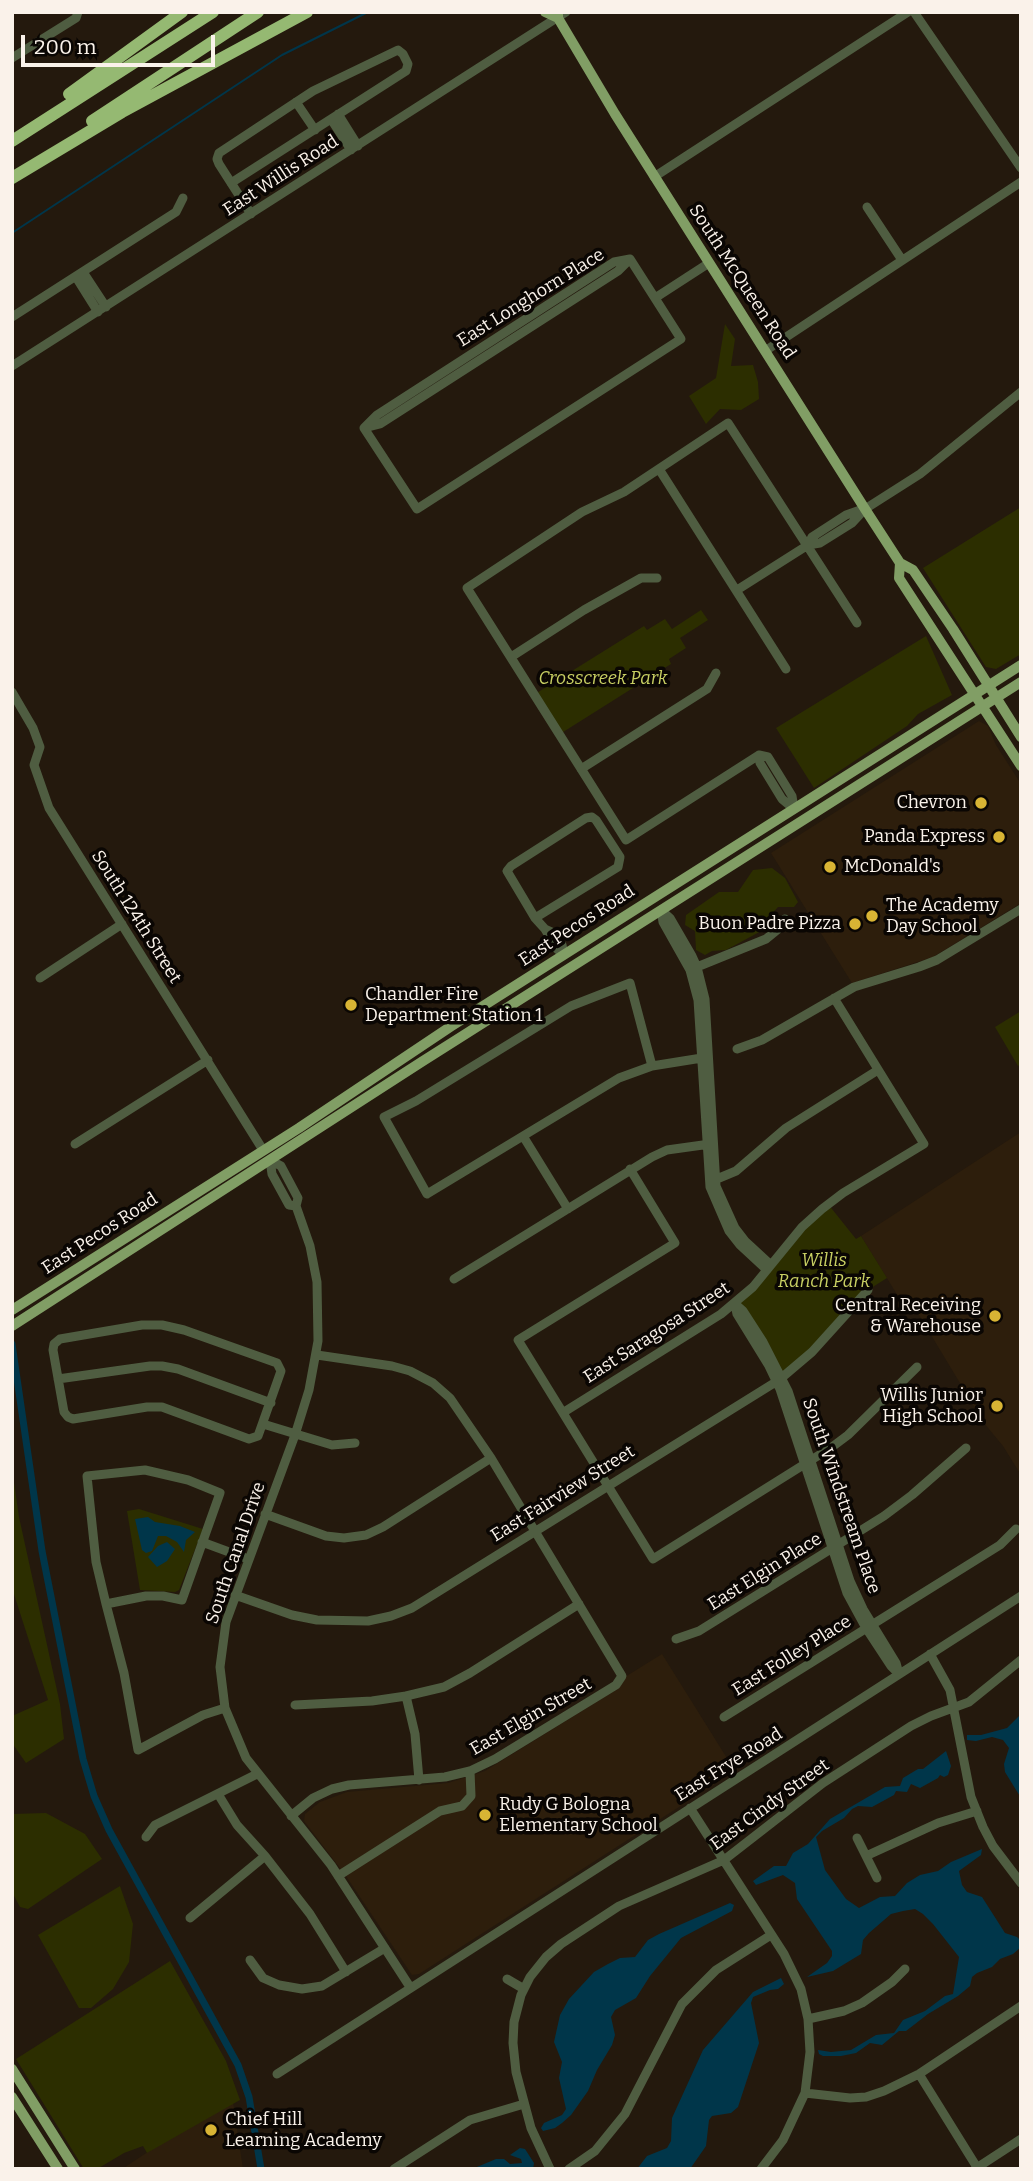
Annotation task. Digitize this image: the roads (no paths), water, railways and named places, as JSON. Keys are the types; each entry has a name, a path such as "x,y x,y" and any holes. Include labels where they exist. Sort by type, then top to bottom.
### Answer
{"highway":[{"path":"12,133 97,76 182,12"},
{"path":"12,141 214,12"},
{"path":"12,173 258,12"},
{"path":"12,178 122,112 307,12"}],"main road":[{"path":"545,12 561,14"},
{"name":"South McQueen Road","path":"561,14 654,177 865,509 900,563 913,570 990,685 1021,737"},
{"name":"South McQueen Road","path":"900,563 900,578 1021,766"},
{"name":"East Pecos Road","path":"14,1309 450,1027 1021,666"},
{"name":"East Pecos Road","path":"15,1324 1021,682"},
{"path":"821,792 830,804"},
{"path":"654,898 661,910"},
{"path":"564,955 572,967"},
{"path":"450,1027 458,1039"},
{"path":"263,1150 270,1160"},
{"path":"12,2068 75,2169"},
{"path":"12,2096 58,2169"}],"street":[{"path":"12,58 76,18 78,12"},
{"path":"654,177 908,12"},
{"path":"914,12 1021,168"},
{"name":"East Willis Road","path":"12,366 561,14"},
{"path":"231,183 407,71 408,64 403,54 398,50 313,91 222,150 217,159 231,183 251,214"},
{"path":"296,102 314,130"},
{"path":"335,117 355,148"},
{"path":"765,351 1021,182"},
{"path":"12,317 176,212 183,198"},
{"path":"867,207 902,260"},
{"name":"East Longhorn Place","path":"630,260 655,298 681,339 417,509 364,428 380,424 395,409 594,281 618,271 630,260"},
{"path":"655,298 709,263"},
{"path":"79,274 102,310"},
{"path":"737,590 808,545 820,543 852,523 865,509 920,474 1021,392"},
{"path":"794,809 782,799 760,763 759,755 626,840 467,587 582,512 624,492 728,423 857,624"},
{"path":"659,469 786,668"},
{"path":"511,657 584,610 641,578 657,578"},
{"path":"581,769 707,689 716,673"},
{"name":"South 124th Street","path":"12,692 33,728 40,747 34,765 49,808 263,1150"},
{"path":"535,918 618,867 620,863 617,851 592,817 586,818 507,871 535,918 545,929 554,933 562,945 564,955"},
{"path":"737,1049 762,1040 866,981 928,964 1021,909"},
{"path":"661,910 672,921 694,969 705,1058 712,1181 735,1228 769,1268"},
{"path":"694,969 766,939 785,919"},
{"path":"40,978 122,924"},
{"path":"652,1066 630,983 571,1006 416,1101 384,1117 427,1194 619,1078 652,1066 705,1058"},
{"path":"712,1181 736,1171 786,1128 878,1070 834,998"},
{"path":"75,1144 208,1060"},
{"name":"East Saragosa Street","path":"564,1412 735,1304 802,1227 822,1209 843,1193 924,1144 878,1070"},
{"path":"523,1136 568,1209"},
{"path":"454,1279 630,1169 667,1150 709,1144"},
{"name":"South Canal Drive","path":"270,1160 272,1174 289,1205 296,1206 310,1246 317,1282 320,1326 309,1390 226,1622 221,1652 221,1683 225,1708 241,1750 338,1876 410,1987"},
{"path":"630,1169 675,1243 518,1340 653,1559 808,1463 848,1435 917,1367"},
{"name":"East Fairview Street","path":"235,1595 292,1615 317,1620 357,1621 390,1616 412,1608 779,1380 812,1352 868,1290"},
{"name":"South Windstream Place","path":"735,1304 743,1311 756,1332 792,1402 847,1593 891,1666 899,1674"},
{"path":"142,1325 162,1325 184,1330 277,1363 281,1371 271,1403 255,1439 162,1407 146,1407 73,1419 64,1412 54,1343 60,1339 142,1325"},
{"path":"295,1705 372,1701 444,1687 579,1604 491,1458 450,1398 433,1383 410,1371 317,1355"},
{"path":"58,1379 162,1366 178,1369 271,1403"},
{"path":"263,1424 332,1445 355,1443"},
{"name":"East Elgin Place","path":"676,1640 699,1631 834,1547 912,1495 966,1448"},
{"path":"265,1514 326,1536 344,1538 366,1535 383,1527 491,1458"},
{"path":"106,1604 146,1596 181,1600 220,1493 188,1480 145,1470 87,1476 96,1562 106,1604 124,1673 138,1751 203,1715 225,1708"},
{"name":"East Folley Place","path":"724,1717 1000,1545 1016,1529"},
{"path":"202,1542 248,1559"},
{"name":"East Frye Road","path":"277,2074 1021,1597"},
{"name":"East Elgin Street","path":"291,1816 313,1798 332,1789 373,1782 445,1777 470,1771 495,1759 616,1685 622,1676 579,1604"},
{"path":"930,1654 950,1690 966,1773 977,1811 993,1846 1020,1881"},
{"name":"East Cindy Street","path":"550,2169 540,2152 524,2104 516,2072 513,2043 514,2022 524,1989 546,1957 619,1906 724,1860 823,1783 911,1726 981,1694 1021,1660"},
{"path":"406,1696 415,1734 419,1780"},
{"path":"338,1876 440,1811 462,1806 471,1796 470,1771"},
{"path":"146,1837 155,1825 257,1774"},
{"path":"218,1794 237,1825 310,1914 346,1972"},
{"path":"690,1808 793,1970 808,2020 810,2052 804,2093 783,2140 761,2169"},
{"path":"866,1856 937,1824 977,1811"},
{"path":"857,1838 877,1878"},
{"path":"190,1918 265,1856"},
{"path":"569,2169 595,2151 625,2114 682,2004 716,1970 771,1935"},
{"path":"250,1960 262,1978 279,1985 302,1989 322,1986 385,1948"},
{"path":"808,2020 844,2011 862,2003 892,1982 905,1969"},
{"path":"507,1979 524,1989"},
{"path":"804,2093 826,2097 866,2097 893,2087 919,2074 1021,2006"},
{"path":"919,2074 977,2168 1021,2139"},
{"path":"394,2169 470,2120 524,2104"}],"water":[{"path":"148,1517 155,1522 180,1526 195,1532 186,1540 184,1552 177,1542 166,1536 158,1536 152,1551 146,1553 142,1550 135,1519"},
{"path":"167,1542 175,1549 167,1561 157,1567 148,1557 158,1546"},
{"path":"1021,1714 1021,1798 1005,1772 1004,1764 1009,1748 1003,1740 992,1737 967,1740 967,1735 981,1735 1007,1728"},
{"path":"946,1751 951,1766 948,1775 940,1775 920,1788 911,1784 907,1792 896,1791 894,1795 872,1807 858,1806 822,1831 816,1837 825,1870 846,1899 859,1908 880,1897 895,1896 907,1883 920,1875 938,1871 951,1862 982,1849 981,1855 959,1871 962,1885 967,1892 982,1897 1005,1933 1017,1937 1021,1941 1021,1947 992,1967 977,1973 972,1977 970,1986 958,1996 906,2031 899,2031 882,2045 870,2043 856,2053 823,2056 818,2050 851,2050 876,2035 894,2033 903,2020 925,2011 945,1996 953,1994 959,1957 933,1924 915,1909 891,1914 863,1940 861,1954 833,1971 807,1977 827,1963 832,1951 797,1899 795,1883 783,1875 756,1885 753,1881 774,1866 786,1866 793,1853 808,1844 830,1819 885,1787 900,1786 903,1778 923,1769"},
{"path":"730,1903 734,1905 732,1911 681,1938 636,1998 615,2010 611,2017 615,2035 612,2045 588,2091 562,2123 543,2131 541,2128 544,2123 562,2115 566,2109 559,2078 562,2062 554,2042 560,2015 569,1999 594,1972 620,1958 635,1957 648,1940"},
{"path":"781,1978 784,1984 778,1989 753,1997 751,2003 759,2043 738,2107 731,2113 712,2116 709,2120 706,2146 690,2169 637,2169 647,2156 667,2148 671,2141 672,2118 703,2050 753,1992"},
{"path":"520,2148 525,2149 534,2163 533,2169 472,2169 496,2159 504,2159 510,2164 522,2163 521,2159 510,2155"}],"waterway":[{"path":"12,233 282,55 368,12"},
{"path":"12,1344 42,1551 83,1759 94,1796 109,1830 238,2065 249,2097 261,2169"}],"place":[{"name":"Chevron","path":"981,803"},
{"name":"Panda Express","path":"999,837"},
{"name":"McDonald's","path":"830,867"},
{"name":"The Academy Day School","path":"872,916"},
{"name":"Buon Padre Pizza","path":"855,924"},
{"name":"Chandler Fire Department Station 1","path":"351,1005"},
{"name":"Central Receiving & Warehouse","path":"995,1316"},
{"name":"Willis Junior High School","path":"997,1406"},
{"name":"Rudy G Bologna Elementary School","path":"485,1815"},
{"name":"Chief Hill Learning Academy","path":"211,2130"}],"park label":[{"name":"Crosscreek Park","path":"603,679"},
{"name":"Willis Ranch Park","path":"824,1271"}]}
